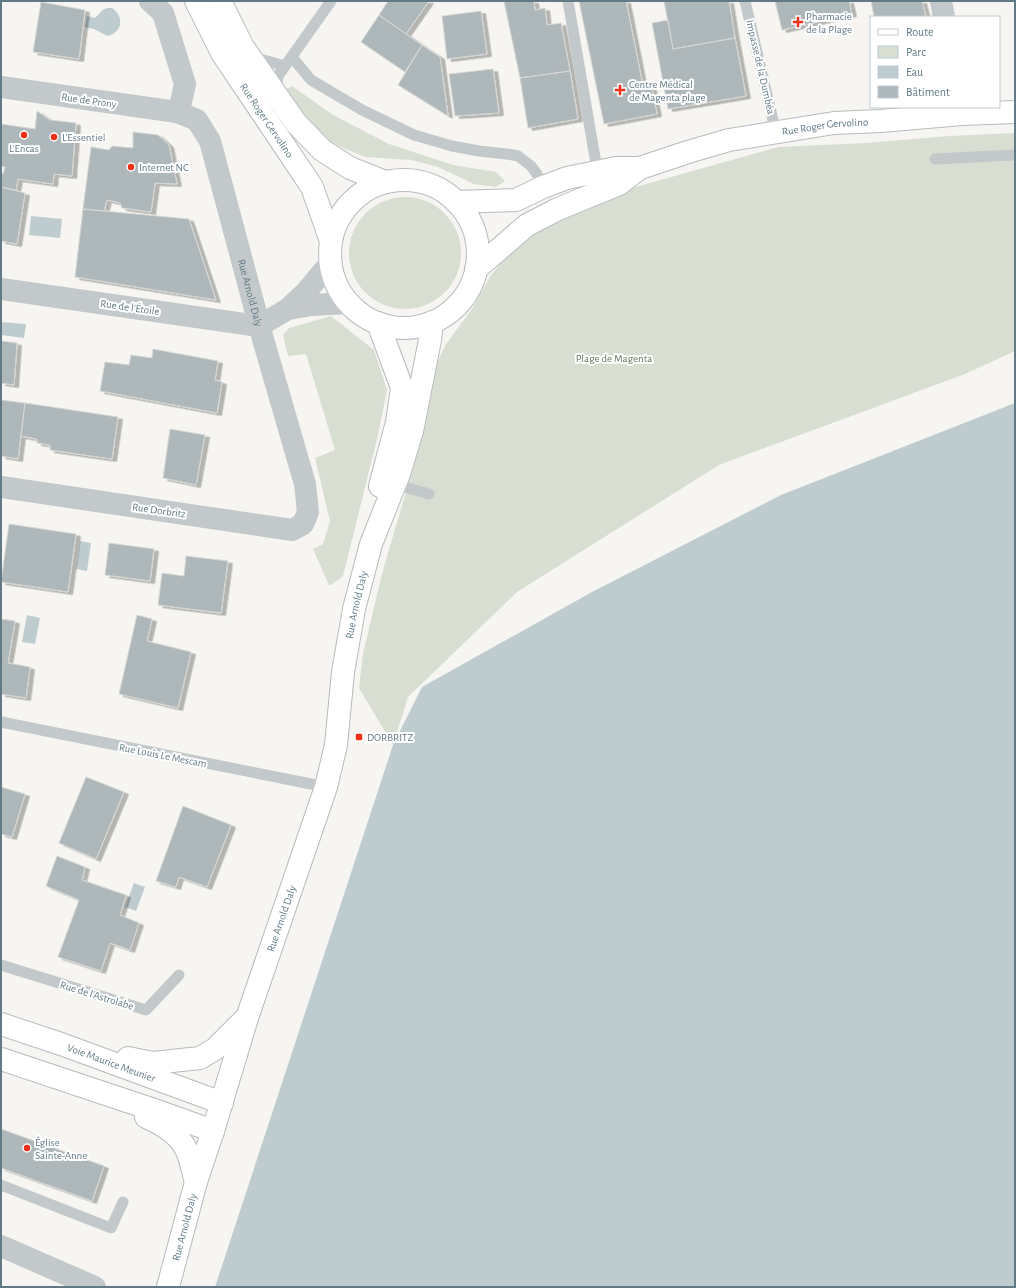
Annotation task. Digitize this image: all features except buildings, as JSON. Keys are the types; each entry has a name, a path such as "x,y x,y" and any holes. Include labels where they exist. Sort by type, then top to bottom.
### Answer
{"main road":[{"name":"Rue Roger Gervolino","path":"196,1 222,53 312,187 331,252 334,277 340,290 349,303 362,315 378,323 395,328 414,328 432,322 448,314 461,301 471,286 476,269 478,251 475,233 467,216 456,202 441,190 423,182 404,180 385,182 350,168 322,150 296,123 275,95 243,47 220,1"},
{"name":"Rue Roger Gervolino","path":"476,269 527,225 558,210 616,168 640,168 729,140 834,123 881,121 962,110 1015,112"},
{"name":"Rue Roger Gervolino","path":"456,202 516,200 542,187 567,178 599,181"},
{"path":"331,252 338,221 350,204 366,191 385,182"},
{"name":"Rue Arnold Daly","path":"371,544 412,431 430,340 432,322"},
{"name":"Rue Arnold Daly","path":"168,1287 196,1182 222,1103 247,1018 326,787 336,744 343,672 354,609 371,544 381,483 397,422 402,388 378,323"},
{"path":"61,1044 153,1063 200,1058 220,1044 247,1018"},
{"name":"Voie Maurice Meunier","path":"1,1024 61,1044 222,1103"},
{"path":"1,1059 163,1112 213,1131"},
{"path":"63,1080 158,1122 170,1130 182,1142 188,1152 196,1182"}],"street":[{"path":"150,1 163,13 185,84 182,102 178,112"},
{"path":"941,1 944,16"},
{"name":"Rue de Prony","path":"1,87 178,112"},
{"name":"Rue Arnold Daly","path":"178,112 197,120 210,141 259,326 305,484 308,512"},
{"path":"259,326 288,309 306,292 331,252"},
{"name":"Rue de l'Étoile","path":"1,289 259,326"},
{"path":"288,309 312,305 349,303"},
{"name":"Rue Dorbritz","path":"1,487 292,530 303,524 308,512"},
{"path":"1,1246 95,1287"}],"lane":[{"path":"275,95 278,76 331,1"},
{"path":"568,1 599,181"},
{"name":"Impasse de la Dumbéa","path":"746,1 776,132"},
{"path":"243,47 260,59 288,61 311,80 362,110 414,134 452,146 518,156 531,166 537,174 542,187"},
{"path":"935,159 1015,155"},
{"path":"394,484 428,494"},
{"name":"Rue Louis Le Mescam","path":"1,722 326,787"},
{"name":"Rue de l'Astrolabe","path":"1,965 146,1010 179,975"},
{"path":"1,1185 111,1228 123,1202"}],"green space":[{"path":"292,86 333,115 389,144 453,165 496,172 505,181 496,187 474,184 438,167 411,160 365,157 332,143 308,123 287,99 286,89"},
{"name":"Plage de Magenta","path":"1015,133 1015,351 965,374 719,465 517,592 408,697 393,745 359,688 363,654 383,570 422,438 431,383 437,363 446,344 472,309 491,275 508,255 526,238 625,190 778,147"},
{"path":"405,197 426,201 445,213 457,232 461,253 457,274 445,293 426,305 405,309 384,305 365,293 353,274 349,253 353,232 365,213 384,201"},
{"path":"331,316 374,350 387,390 378,435 343,576 329,585 313,549 323,544 330,521 315,458 335,450 306,354 288,356 283,335 289,328"}],"water":[{"path":"107,8 112,8 119,16 120,24 116,32 107,36 94,29 85,27 87,16 95,18"},
{"path":"31,216 62,219 60,238 29,235"},
{"path":"1,322 26,324 24,338 1,335"},
{"path":"1015,403 1015,1287 215,1287 393,745 422,687 592,592 781,495"},
{"path":"80,541 91,543 87,571 76,569"},
{"path":"27,615 40,618 35,644 22,642"},
{"path":"134,883 145,887 136,911 125,907"}],"place":[{"name":"Pharmacie de la Plage","path":"798,22"},
{"name":"Centre Médical de Magenta plage","path":"620,90"},
{"name":"L'Encas","path":"24,135"},
{"name":"L'Essentiel","path":"54,137"},
{"name":"Internet NC","path":"131,167"},
{"name":"DORBRITZ","path":"359,737"},
{"name":"Église Sainte-Anne","path":"27,1148"}]}
